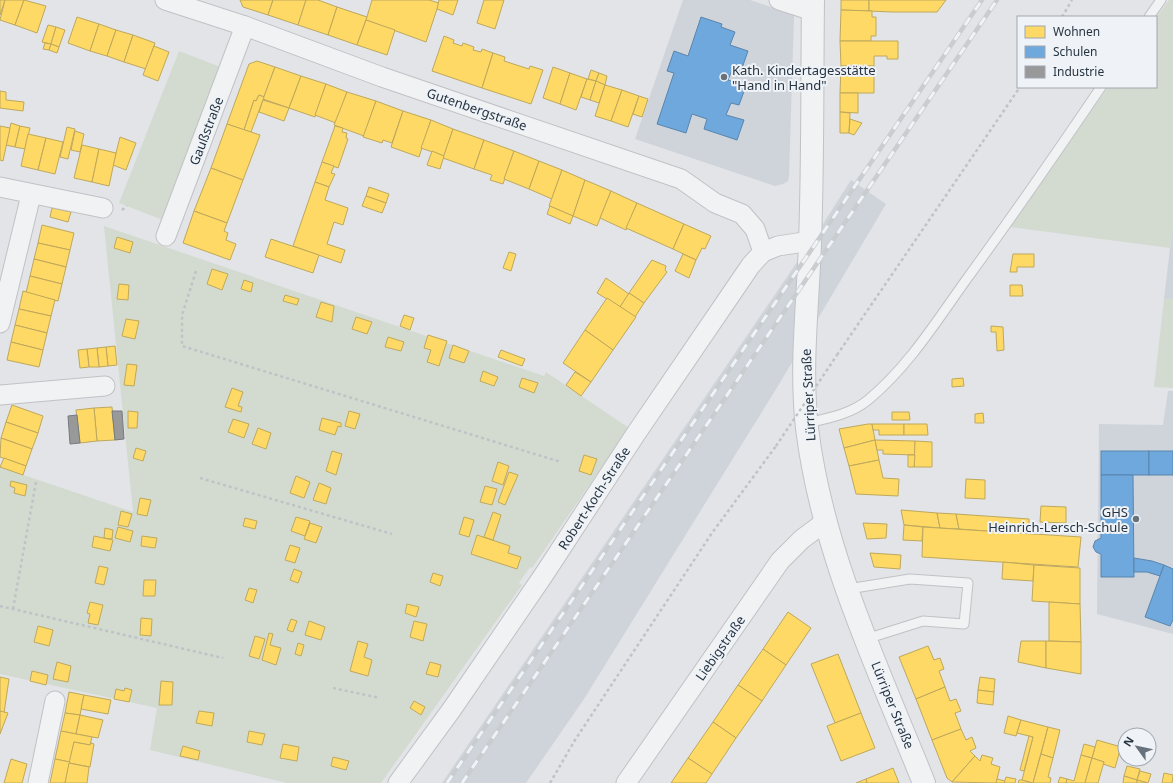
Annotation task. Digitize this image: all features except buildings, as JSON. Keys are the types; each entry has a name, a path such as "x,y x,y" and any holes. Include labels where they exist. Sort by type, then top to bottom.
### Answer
{"street":[{"name":"Gutenbergstraße","path":"165,0 211,7 245,26 382,77 681,179 715,202 742,214 755,229 763,252"},
{"name":"Lürriper Straße","path":"778,0 813,6 810,241 804,361 807,423 825,522 866,639 924,783"},
{"name":"Gaußstraße","path":"166,236 245,26"},
{"path":"0,187 31,195 103,208"},
{"path":"0,323 8,251 31,195"},
{"name":"Robert-Koch-Straße","path":"398,783 452,709 545,574 635,435 751,265 763,252 778,246 810,241"},
{"path":"0,395 105,386"},
{"name":"Liebigstraße","path":"626,783 780,561 802,538 825,522"},
{"path":"38,783 55,701"}],"lane":[{"path":"1150,16 1161,0"},
{"path":"807,423 832,418 850,411 868,400 920,345 1041,176 1100,88"},
{"path":"848,589 910,579 968,583 964,624 923,621 866,639"}],"path":[{"path":"1063,16 1072,0"},
{"path":"550,783 575,740 712,533 776,446 1019,88"},
{"path":"196,271 182,314 182,346 561,462"},
{"path":"200,478 392,534"},
{"path":"13,609 36,482"},
{"path":"0,606 223,658"},
{"path":"333,688 380,698"}],"shaded area":[{"name":"Kath. Kindertagesstätte \"Hand in Hand\"","path":"683,0 750,0 794,15 789,176 788,181 783,184 775,186 635,139"},
{"path":"1169,0 1173,0 1173,225 1170,248 1010,227 1107,88 1157,88 1157,17"},
{"path":"179,51 223,68 163,220 119,203"},
{"path":"851,180 886,204 781,381 584,699 526,783 442,783 821,227"},
{"path":"1173,225 1173,299 1164,299 1170,248"},
{"path":"104,226 544,376 546,372 629,428 532,568 530,567 519,583 522,585 381,783 287,783 150,750 157,708 0,674 0,467 133,512"},
{"path":"1164,299 1173,299 1173,388 1154,387"},
{"name":"GHS Heinrich-Lersch-Schule","path":"1168,391 1173,391 1173,634 1097,614 1099,424 1163,425"}],"railway":[{"path":"447,783 982,0"},
{"path":"462,783 997,0"}],"place":[{"name":"Kath. Kindertagesstätte \"Hand in Hand\"","path":"724,77"},
{"name":"GHS Heinrich-Lersch-Schule","path":"1136,519"}]}
